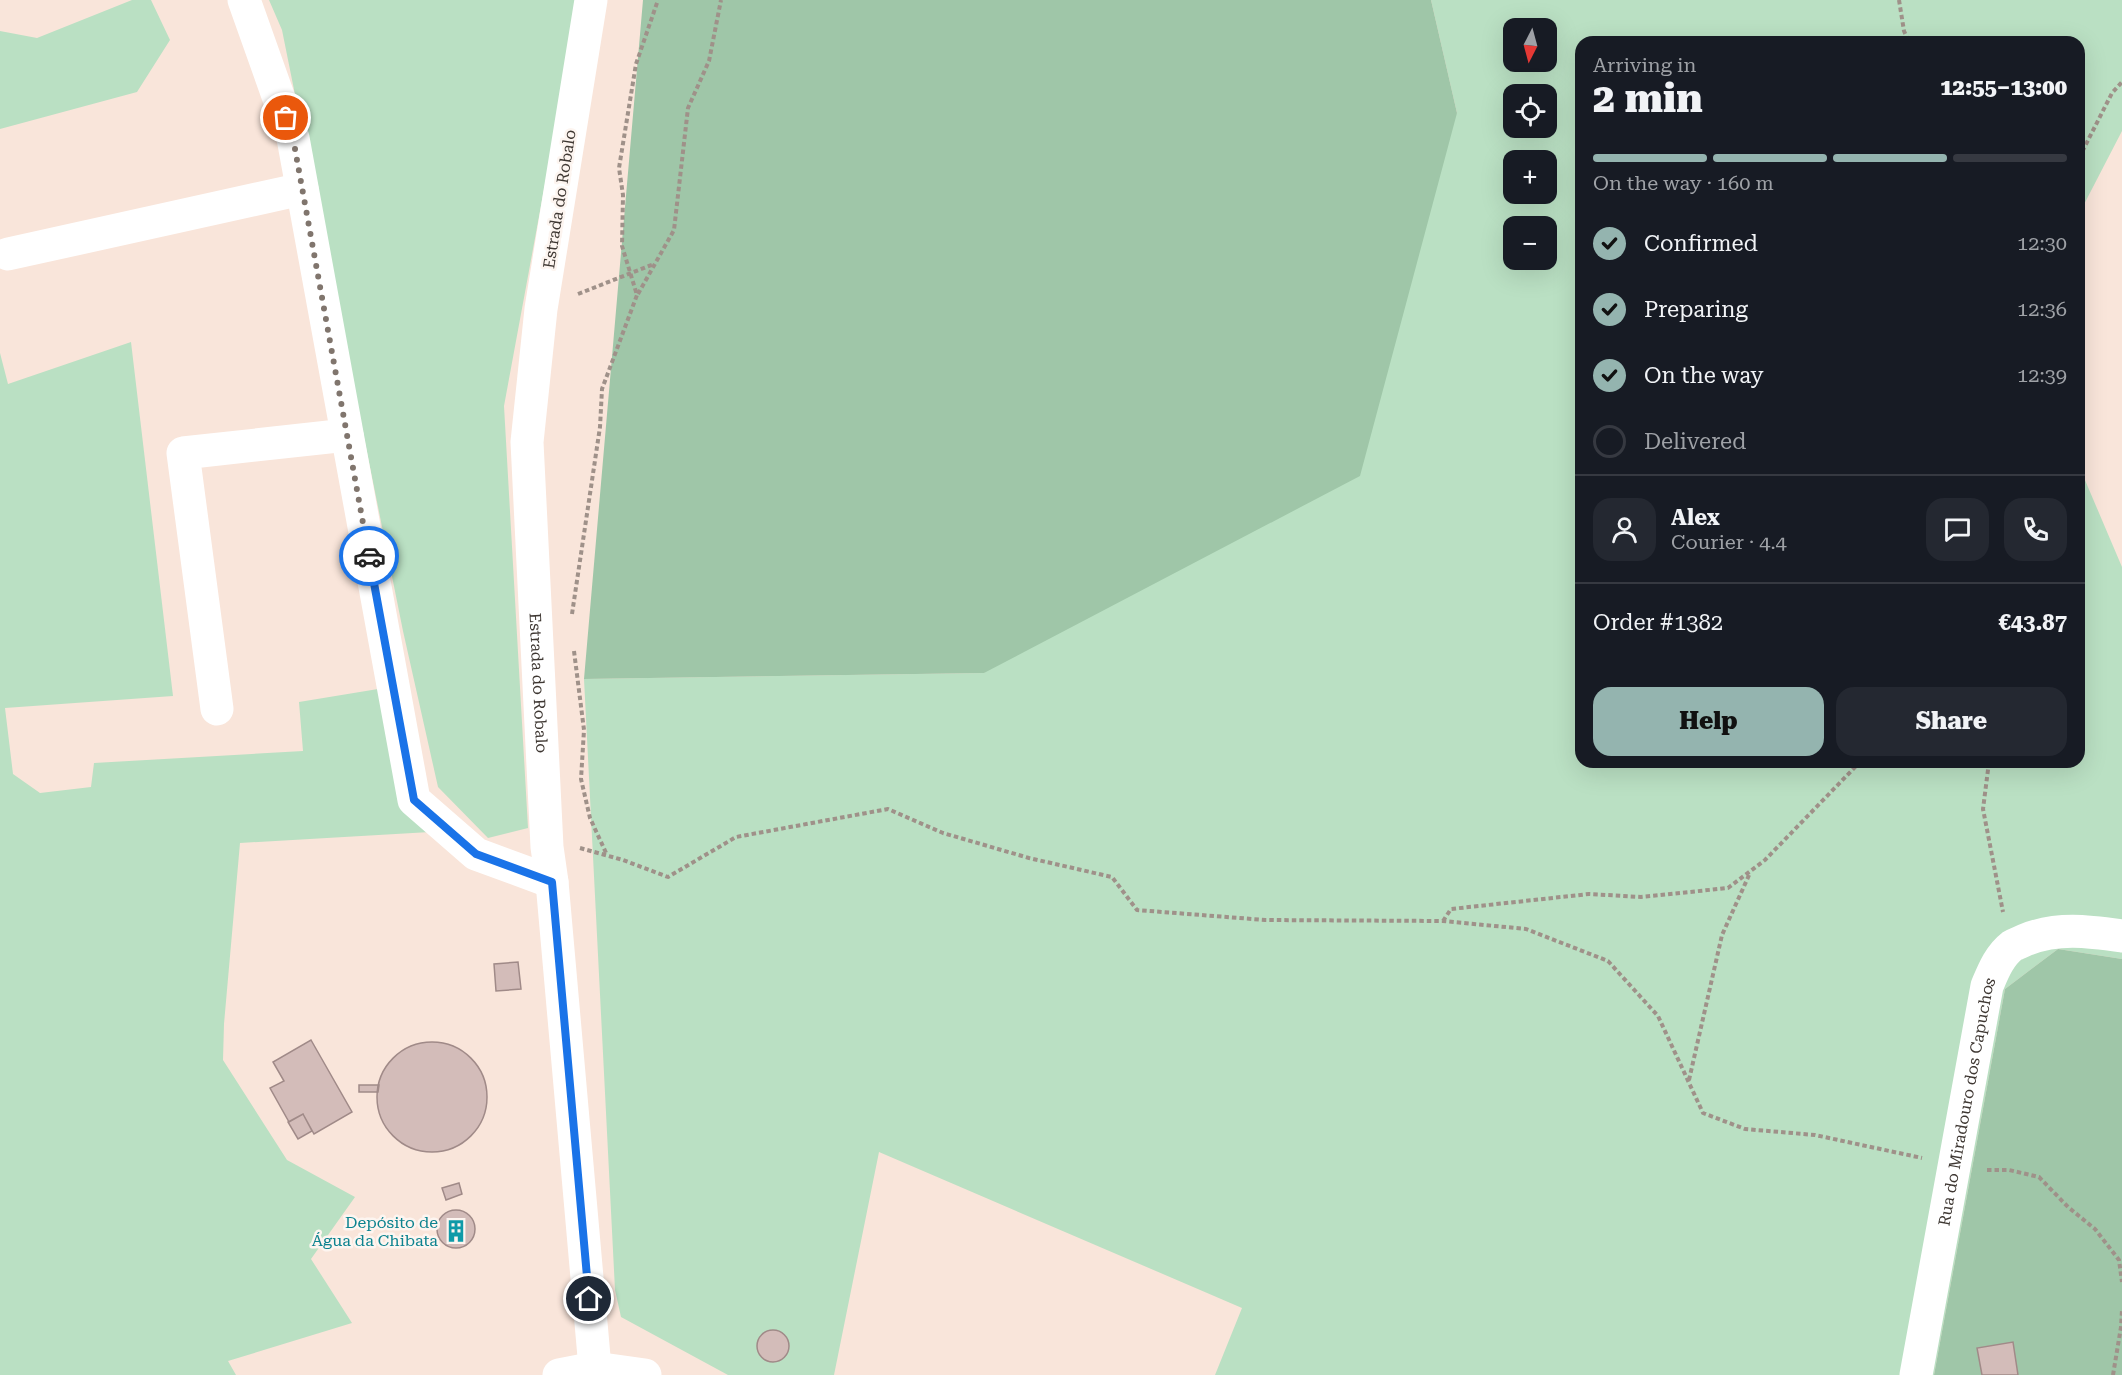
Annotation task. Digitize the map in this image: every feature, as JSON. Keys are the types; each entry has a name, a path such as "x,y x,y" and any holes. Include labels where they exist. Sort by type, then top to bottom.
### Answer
{"street":[{"path":"244,0 293,138 414,800 476,854 552,882"},
{"name":"Estrada do Robalo","path":"591,0 541,309 526,442 547,847 596,1368"},
{"path":"8,254 302,189"},
{"path":"217,709 183,453 347,435"},
{"path":"2012,946 2057,930 2085,930 2122,936"},
{"name":"Rua do Miradouro dos Capuchos","path":"1916,1375 1968,1169 1987,986 1997,963 2012,946"},
{"path":"559,1375 596,1368 645,1375"}],"path":[{"path":"637,294 622,246 622,195 619,168 636,64 658,0"},
{"path":"572,616 600,427 602,389 637,294 674,230 688,108 708,61 721,0"},
{"path":"1899,0 1906,36"},
{"path":"2085,146 2112,93 2122,82"},
{"path":"541,309 655,264"},
{"path":"574,649 584,730 582,779 591,818 607,855"},
{"path":"1443,921 1450,909 1589,894 1641,897 1728,888 1765,860 1854,768"},
{"path":"1988,768 1983,809 1998,892 2012,946"},
{"path":"547,847 584,848 668,877 736,837 888,809 943,833 1029,858 1112,877 1137,910 1266,920 1443,921 1526,929 1608,961 1658,1016 1703,1113 1745,1129 1815,1135 1892,1150 1968,1169 2009,1170 2039,1177 2068,1208 2094,1229 2119,1260 2122,1282"},
{"path":"1689,1081 1722,935 1750,871"},
{"path":"2113,1375 2122,1310"}],"green space":[{"path":"132,0 151,0 170,40 137,92 0,129 0,31 37,38"},
{"path":"269,0 579,0 504,406 528,828 488,838 438,787 403,631 282,30"},
{"path":"643,0 1431,0 1457,113 1360,476 984,673 584,679"},
{"path":"1431,0 2122,0 2122,131 2085,202 2085,36 1575,36 1575,768 2085,768 2085,480 2122,567 2122,959 2058,949 2005,989 1934,1375 1215,1375 1242,1308 879,1152 834,1375 728,1375 621,1317 615,1290 584,679 984,673 1457,113"},
{"path":"131,342 173,696 5,708 13,774 40,793 91,787 94,763 303,751 299,702 378,689 430,832 240,843 224,1024 223,1060 287,1160 355,1197 311,1259 352,1323 228,1361 236,1375 0,1375 0,353 8,384"},
{"path":"2058,949 2122,959 2122,1375 1934,1375 2005,989"}],"building":[{"path":"518,962 521,989 496,991 494,964"},
{"path":"311,1040 352,1112 314,1134 303,1114 289,1122 270,1088 284,1081 273,1062"},
{"path":"432,1042 453,1046 471,1058 483,1076 487,1097 483,1118 471,1136 453,1148 432,1152 411,1148 393,1136 381,1118 377,1097 381,1076 393,1058 411,1046"},
{"path":"359,1085 379,1085 378,1092 359,1092"},
{"path":"303,1114 312,1131 298,1139 288,1122"},
{"path":"459,1183 462,1194 446,1200 442,1188"},
{"name":"Depósito de Água da Chibata","path":"456,1210 463,1211 469,1216 474,1222 474,1236 469,1242 463,1247 456,1248 449,1247 443,1242 438,1236 437,1229 438,1222 443,1216 449,1211"},
{"path":"773,1330 784,1335 789,1346 784,1357 773,1362 762,1357 757,1346 762,1335"},
{"path":"2013,1342 2018,1375 1982,1375 1977,1348"}],"way so far":[{"path":"286,118 293,138 369,556"}],"place":[{"name":"Depósito de Água da Chibata","path":"456,1231"}],"route":[{"path":"369,556 414,800 476,854 552,882 589,1299"}]}
